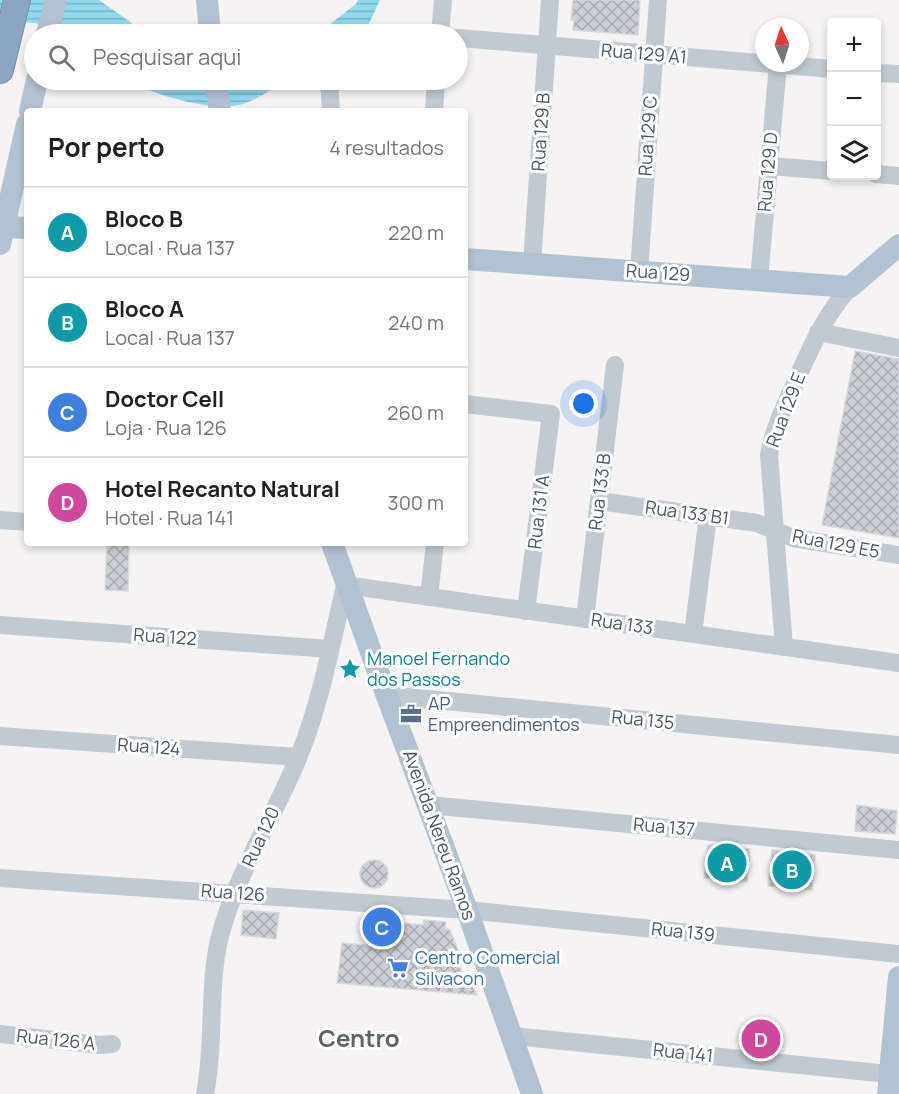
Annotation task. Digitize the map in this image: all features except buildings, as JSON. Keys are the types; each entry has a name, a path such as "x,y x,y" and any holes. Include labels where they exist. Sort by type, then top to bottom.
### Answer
{"highway":[{"path":"0,70 17,0"}],"main road":[{"path":"50,24 56,0"},
{"path":"207,0 209,24"},
{"path":"31,108 35,90"},
{"path":"217,90 220,108"},
{"path":"24,137 2,235 24,229"},
{"name":"Rua 129 E","path":"850,287 899,245"},
{"name":"Rua 129","path":"468,260 850,287"},
{"name":"Avenida Nereu Ramos","path":"333,546 345,585 429,805 532,1094"},
{"path":"888,1084 899,977"}],"street":[{"path":"441,24 443,0"},
{"name":"Rua 129 B","path":"532,264 550,0"},
{"name":"Rua 129 C","path":"639,272 658,0"},
{"name":"Rua 129 A1","path":"468,40 755,62"},
{"name":"Rua 129 A1","path":"809,67 827,69"},
{"name":"Rua 129 D","path":"759,280 777,72"},
{"path":"881,73 899,74"},
{"path":"330,90 331,108"},
{"path":"434,108 435,90"},
{"path":"769,166 827,171"},
{"path":"881,174 899,176"},
{"name":"Rua 129 E","path":"784,647 769,465 771,442 818,332 834,306 850,287"},
{"path":"818,332 899,348"},
{"name":"Rua 133 B","path":"585,619 615,365"},
{"name":"Rua 131 A","path":"468,404 551,414 526,610"},
{"name":"Rua 133 B1","path":"599,501 757,523 774,529"},
{"path":"693,634 708,516"},
{"path":"0,520 24,522"},
{"name":"Rua 129 E5","path":"774,529 793,537 899,555"},
{"path":"429,597 435,546"},
{"name":"Rua 133","path":"345,585 899,663"},
{"name":"Rua 120","path":"206,1094 220,939 235,893 298,757 314,713 345,585"},
{"name":"Rua 122","path":"0,625 330,650"},
{"name":"Rua 135","path":"386,695 899,745"},
{"name":"Rua 124","path":"0,736 298,757"},
{"name":"Rua 137","path":"429,805 899,850"},
{"name":"Rua 126","path":"0,878 467,910"},
{"name":"Rua 139","path":"467,910 899,954"},
{"name":"Rua 126 A","path":"0,1034 112,1044"},
{"name":"Rua 141","path":"513,1036 888,1084"}],"water":[{"path":"0,0 99,0 132,24 40,24 0,21"},
{"path":"358,0 380,0 369,24 330,24"},
{"path":"149,90 270,90 246,103 232,106 194,103"}],"place":[{"name":"Manoel Fernando dos Passos","path":"350,669"},
{"name":"AP Empreendimentos","path":"411,714"},
{"name":"Bloco B","path":"727,863"},
{"name":"Bloco A","path":"792,870"},
{"name":"Doctor Cell","path":"382,927"},
{"name":"Centro Comercial Silvacon","path":"398,968"},
{"name":"Hotel Recanto Natural","path":"761,1039"}],"district":[{"name":"Centro","path":"359,1039"}]}
